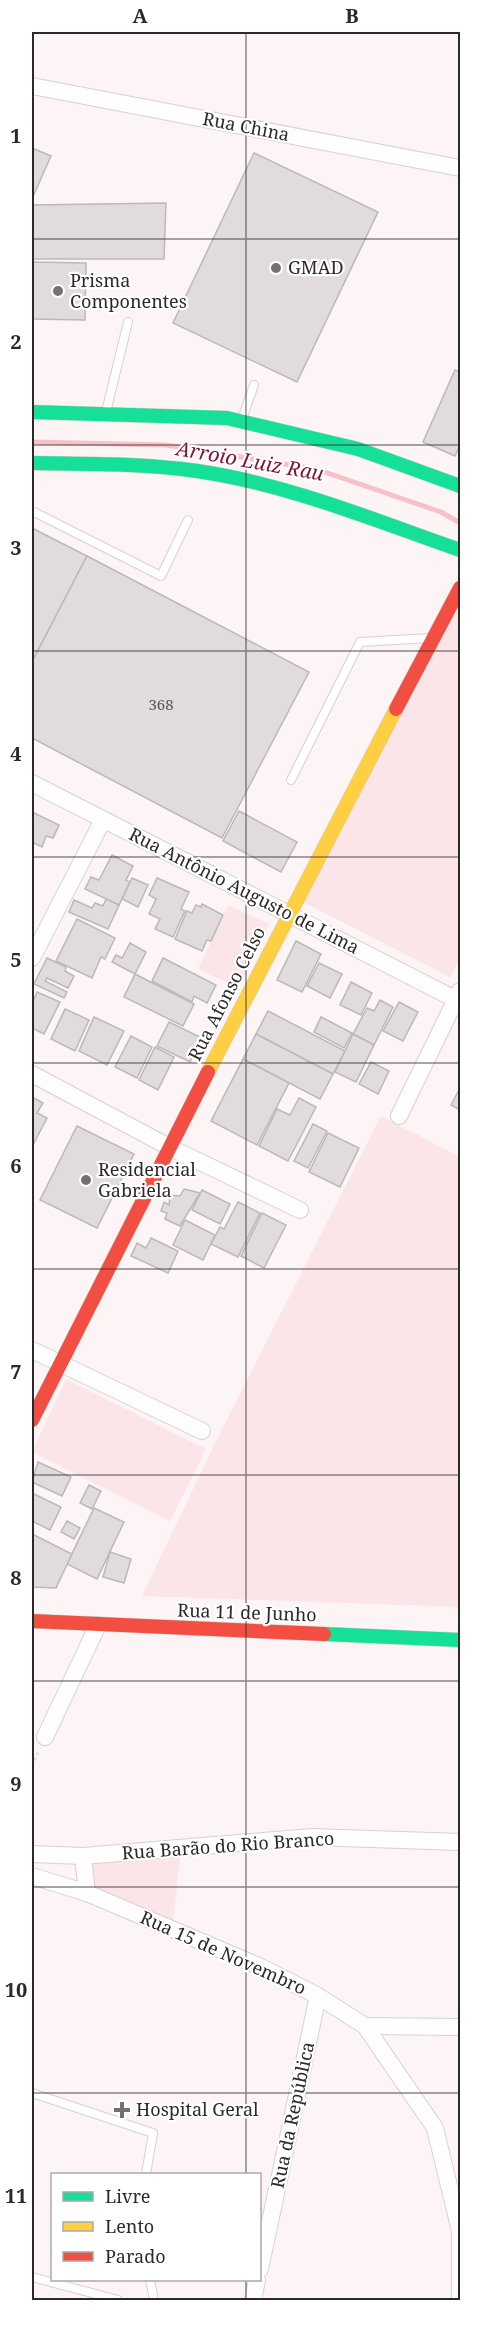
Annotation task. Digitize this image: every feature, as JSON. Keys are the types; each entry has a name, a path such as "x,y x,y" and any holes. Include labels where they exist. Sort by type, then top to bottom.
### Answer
{"street":[{"name":"Rua China","path":"32,86 460,168"},
{"path":"32,412 226,418 358,449 460,486"},
{"path":"32,463 114,464 216,474 336,506 460,550"},
{"name":"Rua Afonso Celso","path":"32,1420 288,914 460,588"},
{"name":"Rua Antônio Augusto de Lima","path":"32,783 288,914 458,996"},
{"path":"32,958 103,820"},
{"path":"399,1116 458,996"},
{"path":"32,1074 169,1147 300,1210"},
{"path":"32,1350 202,1431"},
{"name":"Rua 11 de Junho","path":"32,1622 460,1640"},
{"path":"45,1737 98,1625"},
{"name":"Rua Barão do Rio Branco","path":"32,1854 83,1856 312,1837 460,1842"},
{"path":"83,1856 87,1893"},
{"name":"Rua 15 de Novembro","path":"32,1876 87,1893 261,1967 318,1996 365,2026 435,2128 460,2231 460,2301"},
{"name":"Rua da República","path":"261,2264 318,1996"},
{"path":"365,2026 460,2028"},
{"path":"253,2301 257,2281"}],"lane":[{"path":"105,413 128,322"},
{"path":"242,421 254,385"},
{"path":"32,511 161,576 188,520"},
{"path":"291,780 360,642 434,638"},
{"path":"32,2093 153,2133 147,2173"},
{"path":"32,2277 118,2301"},
{"path":"150,2281 154,2301"}],"shaded area":[{"path":"460,601 460,960 450,977 303,902"},
{"path":"228,905 269,924 239,988 198,969"},
{"path":"381,1116 460,1157 460,1607 142,1596 217,1439"},
{"path":"66,1379 206,1449 170,1521 32,1452"},
{"path":"180,1856 173,1924 91,1891 88,1864"}],"building":[{"path":"32,148 51,156 32,199"},
{"name":"GMAD","path":"254,153 378,212 297,382 173,323"},
{"path":"166,203 164,259 32,259 32,205"},
{"name":"Prisma Componentes","path":"32,262 86,263 85,320 32,319"},
{"path":"455,370 460,372 460,445 455,456 423,442"},
{"path":"32,528 87,556 32,662"},
{"path":"87,556 309,672 222,838 32,738 32,662"},
{"path":"239,811 297,842 281,872 223,841"},
{"path":"32,812 59,825 53,838 46,836 42,847 32,842"},
{"path":"112,855 133,866 126,880 130,882 119,905 85,889 91,877 99,880"},
{"path":"132,878 148,885 138,907 122,899"},
{"path":"157,878 189,892 181,909 185,911 173,937 155,929 160,919 149,914 156,899 149,895"},
{"path":"106,899 119,905 108,929 69,912 74,900 92,908 95,903 103,906"},
{"path":"202,904 223,915 211,941 207,940 202,951 175,939 187,911 192,913 196,905 201,907"},
{"path":"77,919 115,938 105,959 101,957 92,978 56,961"},
{"path":"296,941 321,954 302,992 277,980"},
{"path":"130,943 146,952 135,974 112,962 116,955 122,958"},
{"path":"47,958 66,967 65,971 74,976 68,988 47,978 45,981 67,992 64,998 34,984"},
{"path":"163,958 216,985 207,1003 194,996 192,1002 152,981"},
{"path":"319,963 342,974 330,998 307,986"},
{"path":"135,974 194,1004 183,1026 124,997"},
{"path":"351,982 372,993 361,1015 340,1005"},
{"path":"37,992 60,1002 44,1034 32,1028 32,1004"},
{"path":"380,1000 393,1007 374,1045 353,1034 367,1008 374,1011"},
{"path":"399,1002 418,1012 403,1041 383,1031"},
{"path":"65,1009 89,1020 75,1051 51,1039"},
{"path":"268,1011 345,1051 333,1074 256,1034"},
{"path":"94,1017 124,1031 107,1065 79,1051"},
{"path":"321,1017 352,1033 344,1048 314,1032"},
{"path":"169,1022 202,1038 190,1062 157,1046"},
{"path":"256,1034 333,1074 320,1099 243,1059"},
{"path":"353,1034 374,1045 356,1082 335,1072"},
{"path":"131,1036 152,1047 137,1078 115,1067"},
{"path":"155,1047 174,1057 158,1090 139,1080"},
{"path":"243,1059 289,1083 257,1145 211,1121"},
{"path":"371,1062 389,1071 378,1094 359,1084"},
{"path":"460,1088 460,1110 451,1105"},
{"path":"32,1097 43,1103 37,1113 47,1118 33,1145"},
{"path":"299,1098 316,1107 288,1161 259,1146 277,1109 290,1115"},
{"path":"313,1124 327,1131 308,1168 294,1161"},
{"name":"Residencial Gabriela","path":"77,1126 134,1154 97,1228 40,1200"},
{"path":"328,1133 359,1148 340,1187 309,1172"},
{"path":"184,1189 200,1193 180,1226 165,1219 167,1213 161,1211 164,1202 169,1205 170,1195 180,1196"},
{"path":"202,1190 230,1204 220,1224 192,1210"},
{"path":"238,1202 260,1213 238,1257 211,1244 220,1227 224,1229"},
{"path":"262,1213 286,1225 264,1268 241,1256"},
{"path":"185,1220 215,1235 203,1260 173,1245"},
{"path":"151,1238 178,1251 168,1273 131,1256 137,1243 146,1248"},
{"path":"38,1462 71,1477 62,1496 32,1482"},
{"path":"89,1485 101,1491 92,1509 80,1503"},
{"path":"32,1493 61,1507 50,1530 32,1521"},
{"path":"94,1508 124,1522 97,1579 67,1564"},
{"path":"67,1521 80,1528 74,1539 61,1532"},
{"path":"32,1534 72,1554 56,1588 32,1587"},
{"path":"110,1552 131,1559 124,1583 103,1577"}],"waterway":[{"name":"Arroio Luiz Rau","path":"32,442 166,445 316,469 441,512 460,523"}],"traffic: fast":[{"path":"32,412 227,418 358,449 460,486"},
{"path":"32,463 115,464 197,471 231,477 330,504 460,550"},
{"path":"324,1634 460,1640"}],"traffic: slow":[{"path":"208,1072 396,709"}],"traffic: jam":[{"path":"396,709 460,588"},
{"path":"32,1420 208,1072"},
{"path":"32,1621 324,1634"}],"place":[{"name":"GMAD","path":"276,268"},
{"name":"Prisma Componentes","path":"58,291"},
{"name":"Residencial Gabriela","path":"86,1180"},
{"name":"Hospital Geral","path":"122,2110"}]}
